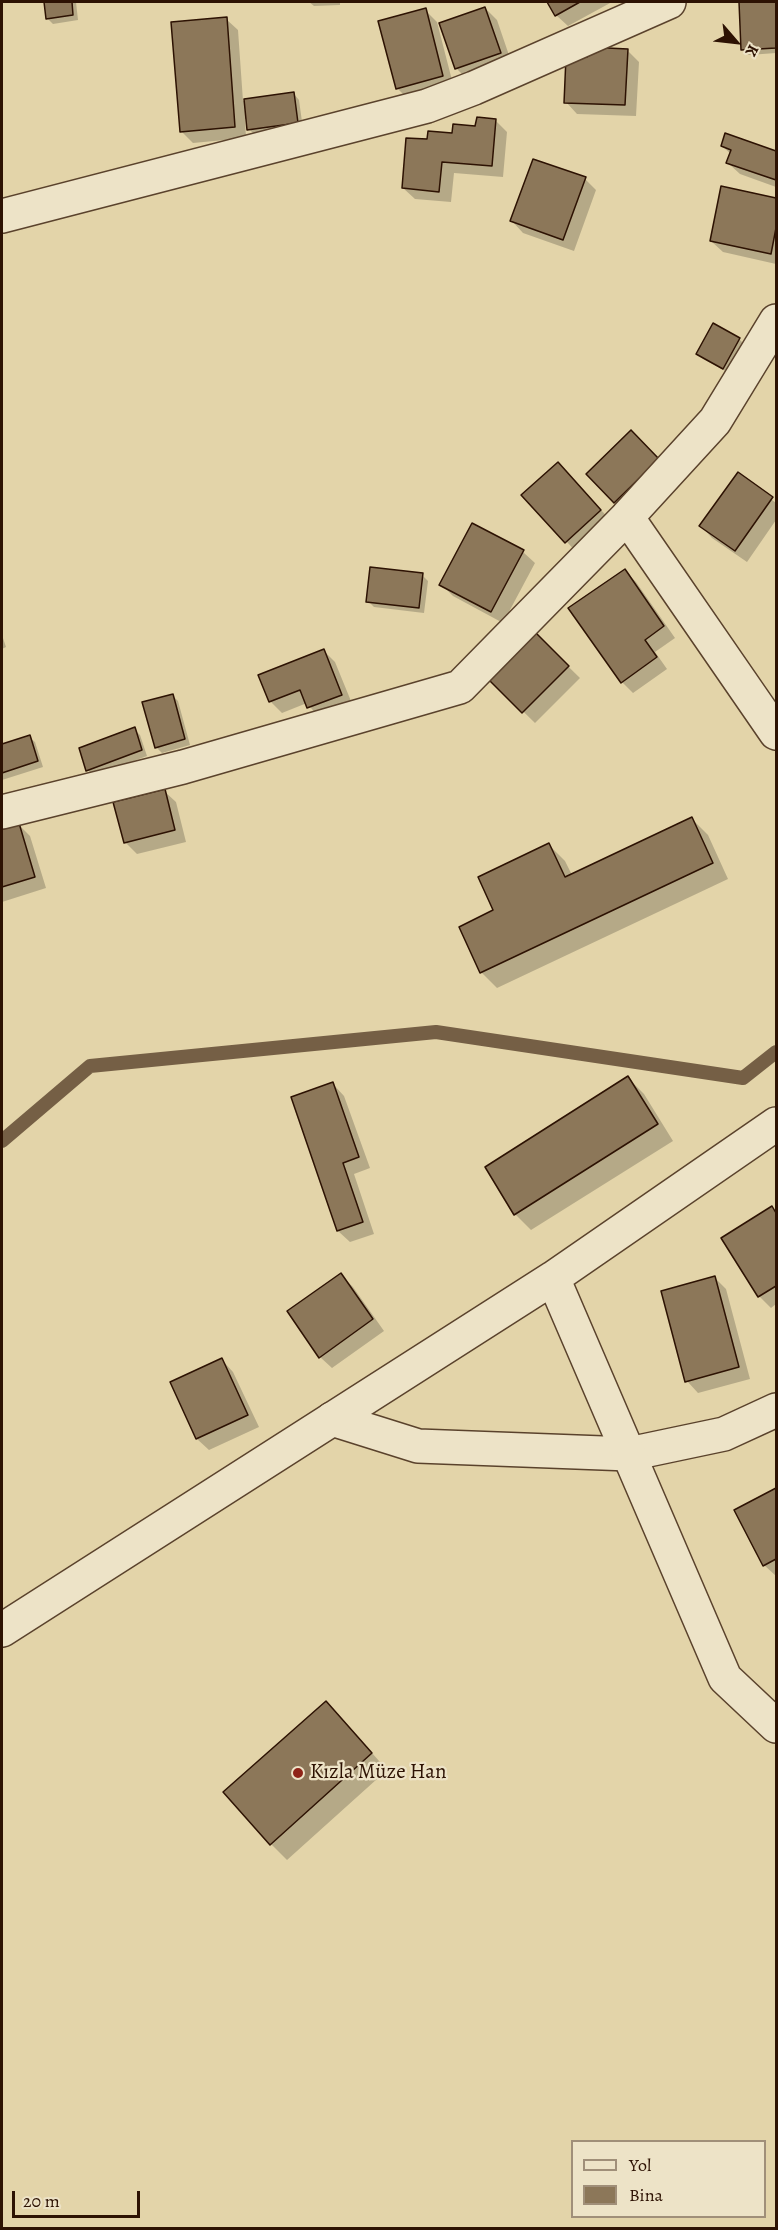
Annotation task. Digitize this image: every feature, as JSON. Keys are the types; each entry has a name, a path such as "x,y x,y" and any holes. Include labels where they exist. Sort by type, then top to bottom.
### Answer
{"street":[{"path":"2,216 427,105 474,88 669,2"},
{"path":"2,812 183,767 460,687 627,517 715,421 777,321"},
{"path":"627,517 777,733"},
{"path":"2,1630 553,1278 777,1124"},
{"path":"553,1278 725,1678 777,1726"},
{"path":"332,1419 418,1446 629,1454 724,1434 777,1410"}],"building":[{"path":"44,2 72,2 73,15 46,19"},
{"path":"547,2 580,2 555,16"},
{"path":"739,2 776,2 776,48 741,50"},
{"path":"485,7 501,53 455,69 439,23"},
{"path":"426,8 443,76 396,89 378,21"},
{"path":"227,17 235,127 180,132 171,22"},
{"path":"587,47 628,49 625,105 564,103 566,57 587,57"},
{"path":"294,92 298,123 247,130 244,99"},
{"path":"477,117 496,119 492,166 442,162 439,192 402,188 406,138 427,139 428,131 452,133 453,124 475,126"},
{"path":"725,133 776,151 776,180 726,163 731,150 721,146"},
{"path":"533,159 586,177 563,240 510,221"},
{"path":"721,186 776,198 776,228 771,254 710,241"},
{"path":"713,323 740,338 723,369 696,354"},
{"path":"631,430 659,459 614,503 586,474"},
{"path":"558,462 601,510 565,543 521,495"},
{"path":"738,472 773,497 735,551 699,526"},
{"path":"472,523 524,550 491,612 439,585"},
{"path":"370,567 423,573 419,608 366,602"},
{"path":"625,569 664,626 645,640 657,657 621,683 568,608"},
{"path":"532,629 569,666 522,713 485,676"},
{"path":"324,649 342,695 307,708 300,690 269,702 258,675"},
{"path":"173,694 185,739 155,748 142,702"},
{"path":"135,727 142,750 86,771 79,748"},
{"path":"30,735 38,761 2,773 2,744"},
{"path":"165,789 175,830 124,843 113,802"},
{"path":"692,817 713,863 480,973 459,927 493,910 478,877 549,843 565,877"},
{"path":"19,823 35,877 2,887 2,828"},
{"path":"628,1076 658,1124 514,1215 485,1167"},
{"path":"333,1082 359,1157 343,1163 363,1222 337,1231 291,1097"},
{"path":"772,1206 776,1213 776,1286 758,1297 721,1238"},
{"path":"341,1273 373,1319 319,1358 287,1311"},
{"path":"715,1276 739,1367 685,1382 661,1291"},
{"path":"222,1358 248,1415 196,1439 170,1382"},
{"path":"776,1488 776,1559 763,1566 734,1510"},
{"name":"Kızla Müze Han","path":"326,1701 372,1753 270,1845 223,1792"}],"waterway":[{"path":"2,1141 90,1066 436,1032 743,1078 776,1052"}],"place":[{"name":"Kızla Müze Han","path":"298,1773"}]}
